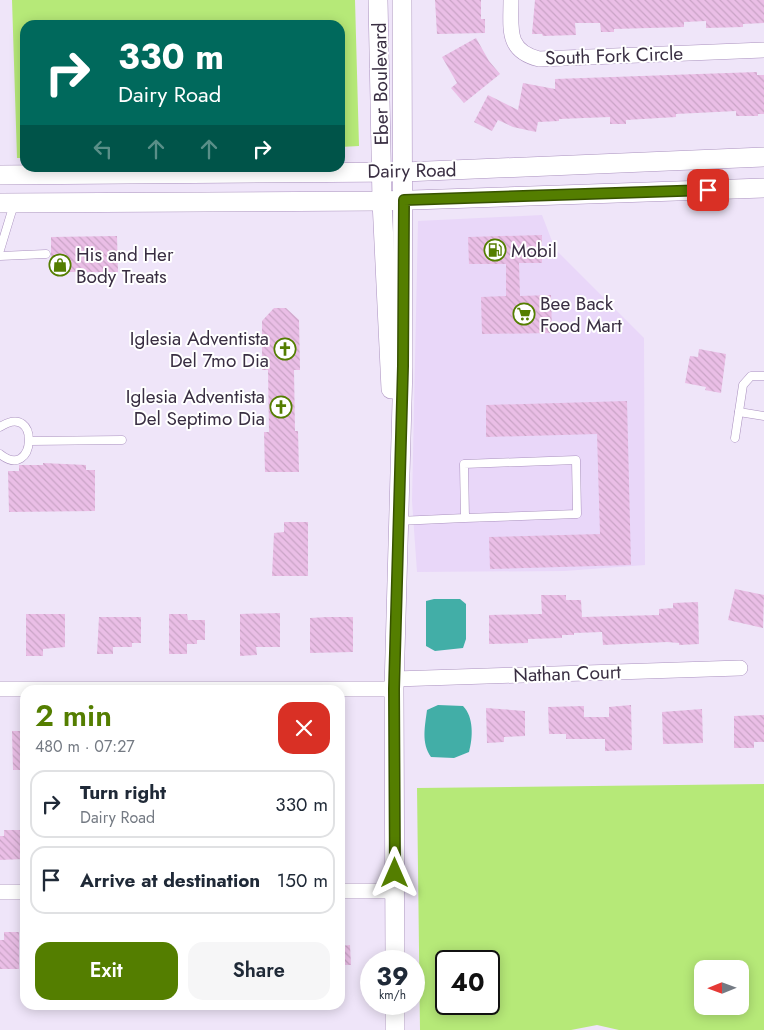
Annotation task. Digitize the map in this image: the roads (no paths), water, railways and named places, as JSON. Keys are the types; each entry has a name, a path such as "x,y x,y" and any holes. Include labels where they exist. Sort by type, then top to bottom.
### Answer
{"street":[{"name":"Eber Boulevard","path":"378,0 382,201 397,558"},
{"name":"Eber Boulevard","path":"395,950 395,684 403,366 404,172 402,0"},
{"name":"South Fork Circle","path":"511,0 512,34 515,46 524,55 539,59 764,50"},
{"name":"Dairy Road","path":"345,171 404,172 764,157"},
{"name":"Dairy Road","path":"0,175 286,172"},
{"name":"Dairy Road","path":"7,203 382,201 764,188"},
{"name":"Nathan Court","path":"316,685 395,684 740,668"},
{"name":"Nathan Court","path":"0,689 20,689"},
{"path":"345,891 395,891"},
{"path":"0,892 20,892"},
{"path":"395,1015 395,1030"}],"lane":[{"path":"0,250 7,203"},
{"path":"0,256 46,254"},
{"path":"736,438 744,385 751,376 764,376"},
{"path":"739,412 764,416"},
{"path":"0,426 12,422 18,423 28,431 30,442 29,448 21,457 9,459 0,454"},
{"path":"30,442 122,440"},
{"path":"398,521 577,514 576,460 464,464 465,518"}],"place":[{"name":"Mobil","path":"495,250"},
{"name":"His and Her Body Treats","path":"60,265"},
{"name":"Bee Back Food Mart","path":"524,314"},
{"name":"Iglesia Adventista Del 7mo Dia","path":"285,349"},
{"name":"Iglesia Adventista Del Septimo Dia","path":"281,407"}]}
